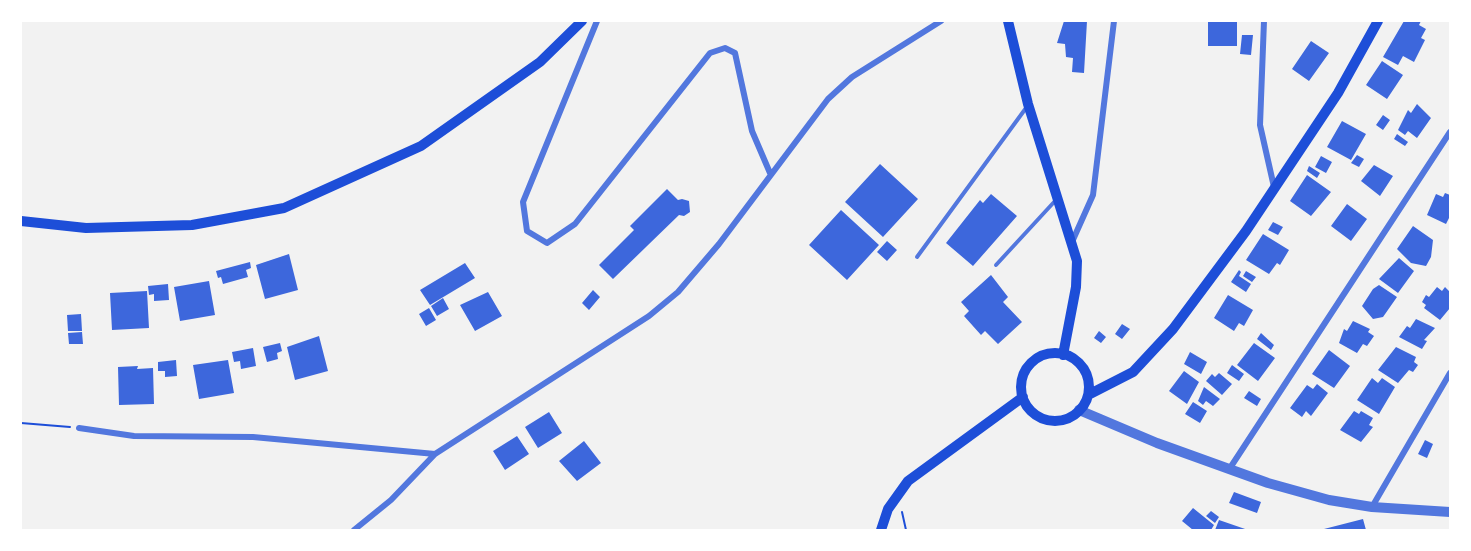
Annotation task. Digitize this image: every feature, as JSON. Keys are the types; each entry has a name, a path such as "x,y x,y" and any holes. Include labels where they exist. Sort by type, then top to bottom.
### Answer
{"main road":[{"path":"21,221 86,228 192,225 284,208 421,146 540,62 582,21"},
{"path":"1008,21 1028,105 1056,200 1072,242 1078,276 1063,355"},
{"path":"1088,395 1123,379 1156,349 1246,231 1338,93 1378,21"},
{"path":"1045,355 1063,355 1078,363 1084,370 1088,395 1079,410 1065,420 1047,420 1032,412 1023,397 1022,380 1030,364 1045,355"},
{"path":"881,530 888,509 908,481 1023,397"}],"street":[{"path":"597,21 523,202 527,231 547,243 575,224 710,53 725,48 735,53 752,131 770,173"},
{"path":"354,530 391,500 435,454 649,316 678,292 828,99 852,77 940,21"},
{"path":"1072,242 1093,195 1114,21"},
{"path":"1264,21 1260,125 1274,187"},
{"path":"1230,468 1450,132"},
{"path":"1372,507 1450,372"},
{"path":"1079,410 1157,443 1329,500 1372,507 1450,512"},
{"path":"79,428 134,436 253,437 435,454"}],"lane":[{"path":"917,258 1028,105"},
{"path":"996,265 1056,200"}],"path":[{"path":"21,423 79,428"}],"building":[{"path":"1064,21 1087,21 1084,73 1072,72 1073,58 1066,57 1065,44 1057,43"},
{"path":"1208,21 1237,21 1237,46 1208,46"},
{"path":"1404,21 1421,21 1419,25 1426,29 1421,38 1425,40 1414,62 1403,56 1398,65 1383,57"},
{"path":"1242,35 1253,35 1251,55 1240,54"},
{"path":"1311,41 1329,53 1309,81 1292,69"},
{"path":"1382,61 1403,75 1387,99 1366,85"},
{"path":"1417,104 1431,118 1417,138 1408,131 1405,135 1398,130 1408,110 1411,113"},
{"path":"1383,115 1390,120 1383,130 1376,125"},
{"path":"1342,121 1366,134 1351,160 1327,147"},
{"path":"1397,134 1408,142 1405,146 1394,139"},
{"path":"1357,155 1364,159 1359,167 1351,163"},
{"path":"1321,156 1332,162 1326,173 1315,167"},
{"path":"880,164 918,199 883,237 845,202"},
{"path":"1374,165 1393,176 1380,196 1361,181"},
{"path":"1309,166 1320,173 1317,178 1307,171"},
{"path":"1307,175 1331,192 1311,216 1290,201"},
{"path":"667,189 678,200 689,201 690,212 684,216 679,215 613,279 599,265 634,230 630,226"},
{"path":"1445,193 1450,195 1450,216 1446,224 1427,215 1436,194 1443,197"},
{"path":"991,194 1017,216 973,266 946,243 980,200 983,203"},
{"path":"1347,204 1367,219 1351,241 1331,226"},
{"path":"841,210 879,245 847,280 809,245"},
{"path":"1273,222 1283,227 1278,235 1268,230"},
{"path":"1413,226 1433,240 1431,257 1426,266 1411,263 1397,249"},
{"path":"1263,234 1289,250 1280,265 1277,263 1269,274 1246,260"},
{"path":"887,241 897,250 887,261 877,252"},
{"path":"289,254 298,290 265,299 256,265"},
{"path":"1399,258 1414,271 1398,293 1379,279"},
{"path":"250,262 251,268 246,270 248,277 223,284 221,277 218,278 216,271"},
{"path":"465,263 475,278 430,305 420,290"},
{"path":"1239,270 1241,272 1239,276 1251,284 1246,292 1231,282"},
{"path":"1246,271 1256,277 1252,282 1243,276"},
{"path":"991,275 1008,297 1003,302 1022,322 998,344 985,331 981,335 964,316 969,311 961,302"},
{"path":"209,281 215,315 180,321 174,287"},
{"path":"168,284 169,300 154,301 154,294 149,295 148,286"},
{"path":"1379,285 1397,297 1383,317 1373,319 1362,306 1373,289"},
{"path":"1437,287 1442,291 1445,287 1450,292 1450,308 1440,320 1424,308 1426,305 1422,302 1426,295 1429,297"},
{"path":"593,290 600,297 589,310 582,303"},
{"path":"147,291 149,328 112,330 110,293"},
{"path":"488,292 502,316 475,331 460,305"},
{"path":"1228,295 1253,310 1244,326 1239,323 1234,331 1214,318"},
{"path":"443,298 449,309 437,316 431,306"},
{"path":"429,308 436,320 426,326 419,314"},
{"path":"81,314 82,331 68,331 67,315"},
{"path":"1416,319 1435,328 1424,340 1427,341 1422,349 1399,337 1407,326 1410,328"},
{"path":"1353,321 1370,329 1368,332 1374,336 1367,346 1363,344 1357,353 1339,343 1344,329 1347,331"},
{"path":"1122,324 1130,329 1122,339 1115,334"},
{"path":"1099,331 1106,337 1101,343 1094,338"},
{"path":"82,332 83,344 69,344 68,333"},
{"path":"1261,333 1274,345 1271,350 1257,339"},
{"path":"319,336 328,371 295,380 287,347"},
{"path":"280,343 282,351 277,353 278,359 267,362 263,347"},
{"path":"1254,343 1275,358 1258,381 1237,365"},
{"path":"1396,347 1416,357 1414,362 1418,365 1413,372 1409,370 1398,383 1378,370"},
{"path":"253,348 256,366 241,369 240,361 234,362 232,352"},
{"path":"1329,350 1350,366 1334,388 1312,374"},
{"path":"1190,352 1207,362 1201,374 1184,364"},
{"path":"176,360 177,376 165,377 165,371 158,371 158,362"},
{"path":"228,360 234,393 199,399 193,365"},
{"path":"1232,365 1244,374 1239,381 1227,373"},
{"path":"138,366 137,369 153,368 154,404 119,405 118,367"},
{"path":"1184,371 1199,382 1187,404 1169,391"},
{"path":"1219,373 1232,384 1222,395 1206,381 1212,374 1215,377"},
{"path":"1372,378 1378,383 1382,378 1395,387 1379,414 1357,400"},
{"path":"1317,384 1328,393 1311,416 1306,411 1302,417 1290,408 1307,385 1313,389"},
{"path":"1204,387 1220,399 1213,406 1206,401 1203,405 1198,401"},
{"path":"1249,391 1261,399 1257,406 1244,398"},
{"path":"1193,402 1207,411 1200,423 1185,414"},
{"path":"1354,411 1359,414 1361,411 1373,418 1369,425 1373,427 1361,442 1340,430"},
{"path":"549,412 562,433 538,448 525,427"},
{"path":"517,436 529,454 505,470 493,451"},
{"path":"1425,440 1433,444 1427,458 1418,454"},
{"path":"584,441 601,463 577,481 559,461"},
{"path":"1234,492 1261,502 1257,513 1229,503"},
{"path":"1193,508 1214,525 1211,530 1193,530 1182,521"},
{"path":"1211,511 1219,517 1215,523 1206,516"},
{"path":"1363,519 1366,530 1324,530 1324,529"},
{"path":"1219,520 1248,530 1215,530"}]}
